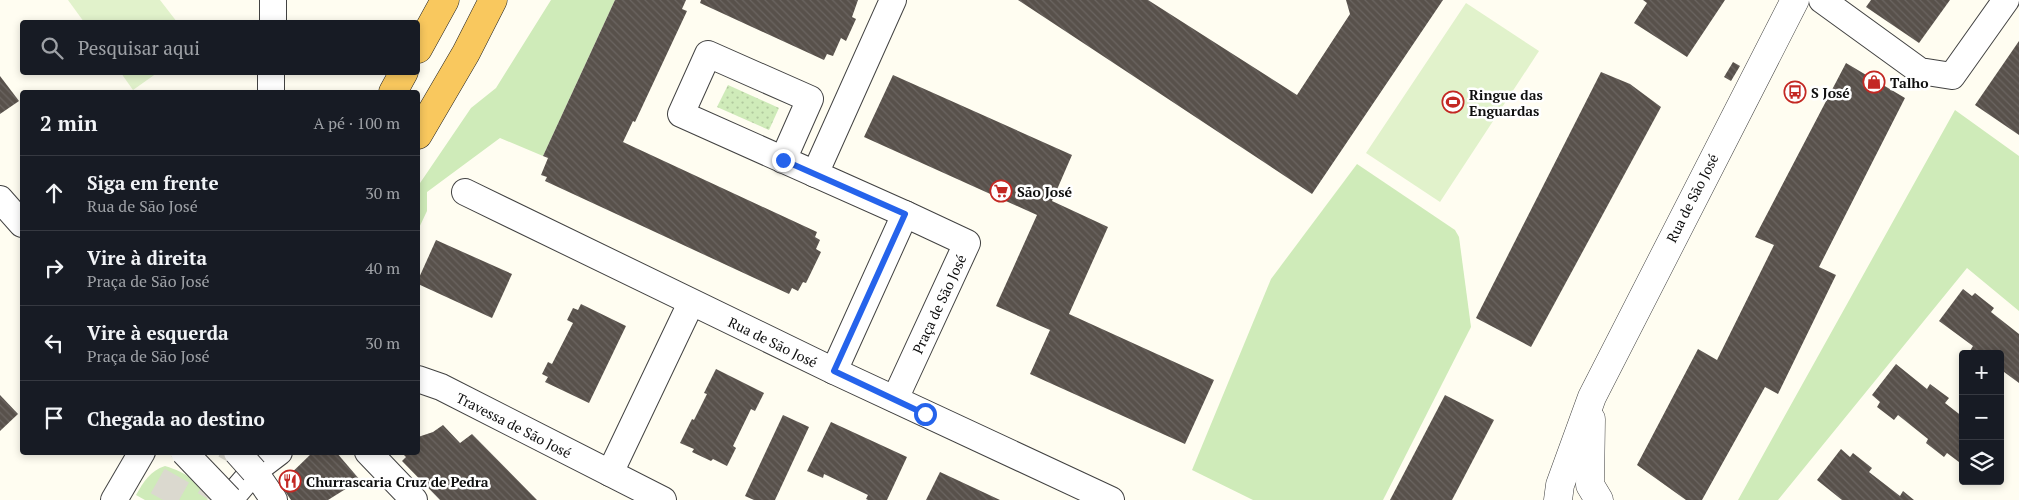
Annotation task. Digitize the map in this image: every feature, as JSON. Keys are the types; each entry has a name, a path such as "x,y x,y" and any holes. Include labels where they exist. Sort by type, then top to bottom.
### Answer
{"highway":[{"path":"420,45 445,0"},
{"path":"420,132 466,53 493,0"},
{"path":"394,90 402,75"}],"street":[{"path":"273,0 273,20"},
{"path":"815,174 893,0"},
{"name":"Rua de São José","path":"1558,500 1560,485 1592,397 1795,0"},
{"path":"1822,0 1920,71 1952,76 2006,0"},
{"name":"Praça de São José","path":"783,160 810,99 708,54 681,114 967,243 895,399"},
{"path":"271,75 271,90"},
{"name":"Rua de São José","path":"466,192 691,303 1111,500"},
{"path":"0,199 20,222"},
{"path":"834,371 905,214"},
{"path":"610,473 691,303"},
{"name":"Travessa de São José","path":"420,380 440,388 663,500"},
{"name":"Rua de São José","path":"1592,397 1590,485 1599,500"},
{"path":"114,500 140,455"},
{"path":"187,455 229,500 245,462"},
{"path":"245,462 269,455"},
{"path":"371,455 414,500"},
{"path":"245,462 274,500"}],"green space":[{"path":"68,0 160,0 175,20 83,20"},
{"path":"551,0 615,0 543,156 500,138 427,192 427,211 420,226 420,183 471,108 496,88"},
{"name":"Ringue das Enguardas","path":"1466,3 1539,51 1440,202 1366,153"},
{"path":"122,75 154,75 133,90"},
{"path":"728,85 779,108 769,130 717,107"},
{"path":"1955,110 2019,156 2019,311 1967,268 1778,500 1738,500"},
{"path":"1357,164 1455,230 1459,237 1471,327 1383,500 1253,500 1192,470 1271,279"},
{"path":"165,466 180,471 190,478 208,500 145,500 136,495 148,477"}],"building":[{"path":"615,0 686,0 682,9 687,11 635,122 633,121 623,142 817,232 815,237 820,240 816,249 821,252 806,283 803,282 798,291 792,288 789,294 545,181 547,177 541,175 548,158 543,156"},
{"path":"701,0 858,0 852,17 856,19 846,41 841,38 833,56 827,54 824,60 700,3"},
{"path":"1018,0 1148,0 1297,95 1350,14 1346,0 1443,0 1312,194"},
{"path":"1643,0 1725,0 1687,57 1634,23 1647,3"},
{"path":"1871,0 1950,0 1919,43 1866,7"},
{"path":"2019,41 2019,135 1975,105"},
{"path":"1733,62 1740,66 1731,81 1724,77"},
{"path":"1846,63 1905,98 1819,267 1836,275 1778,394 1765,387 1702,500 1686,500 1637,465 1698,349 1717,360 1774,245 1755,237"},
{"path":"1601,72 1630,84 1661,107 1531,347 1476,318"},
{"path":"893,75 1072,155 1052,201 1108,227 1069,314 1214,380 1185,444 1030,374 1050,330 996,306 1037,215 864,137"},
{"path":"0,76 19,101 0,114"},
{"path":"436,240 512,274 492,318 420,285 420,276"},
{"path":"1963,289 1972,296 1975,293 1994,308 1991,312 2019,334 2019,383 2004,372 2004,350 1971,350 1973,346 1939,321"},
{"path":"581,304 626,326 589,403 545,382 548,377 542,374 548,362 552,364 573,323 567,320 573,308 578,310"},
{"path":"1896,364 1927,389 1930,384 1949,398 1945,403 1959,414 1959,462 1947,453 1944,457 1926,443 1928,439 1898,415 1894,420 1877,407 1880,402 1872,395"},
{"path":"716,369 764,393 755,411 751,409 733,446 736,448 727,466 692,452 694,449 680,443 707,394 704,393"},
{"path":"0,395 18,414 0,431"},
{"path":"1445,395 1494,420 1452,500 1390,500"},
{"path":"783,415 809,427 775,500 754,500 745,496"},
{"path":"831,422 907,457 887,500 868,500 866,499 868,495 824,474 823,478 807,471"},
{"path":"443,425 460,443 472,434 537,500 440,500 402,461 406,457 404,455 420,455 420,436 433,432"},
{"path":"1841,449 1850,457 1853,453 1872,468 1869,472 1900,496 1903,491 1914,500 1842,500 1817,480"},
{"path":"310,455 339,455 360,480 328,500 291,500 280,484"},
{"path":"940,472 1000,500 926,500"}],"tunnel":[{"path":"163,500 188,455"},
{"path":"210,500 235,455"}],"place":[{"name":"Talho","path":"1874,82"},
{"name":"S José","path":"1795,92"},
{"name":"Ringue das Enguardas","path":"1453,102"},
{"name":"São José","path":"1001,191"},
{"name":"Churrascaria Cruz de Pedra","path":"290,481"}],"route":[{"path":"783,160 905,214 834,371 925,414"}]}
